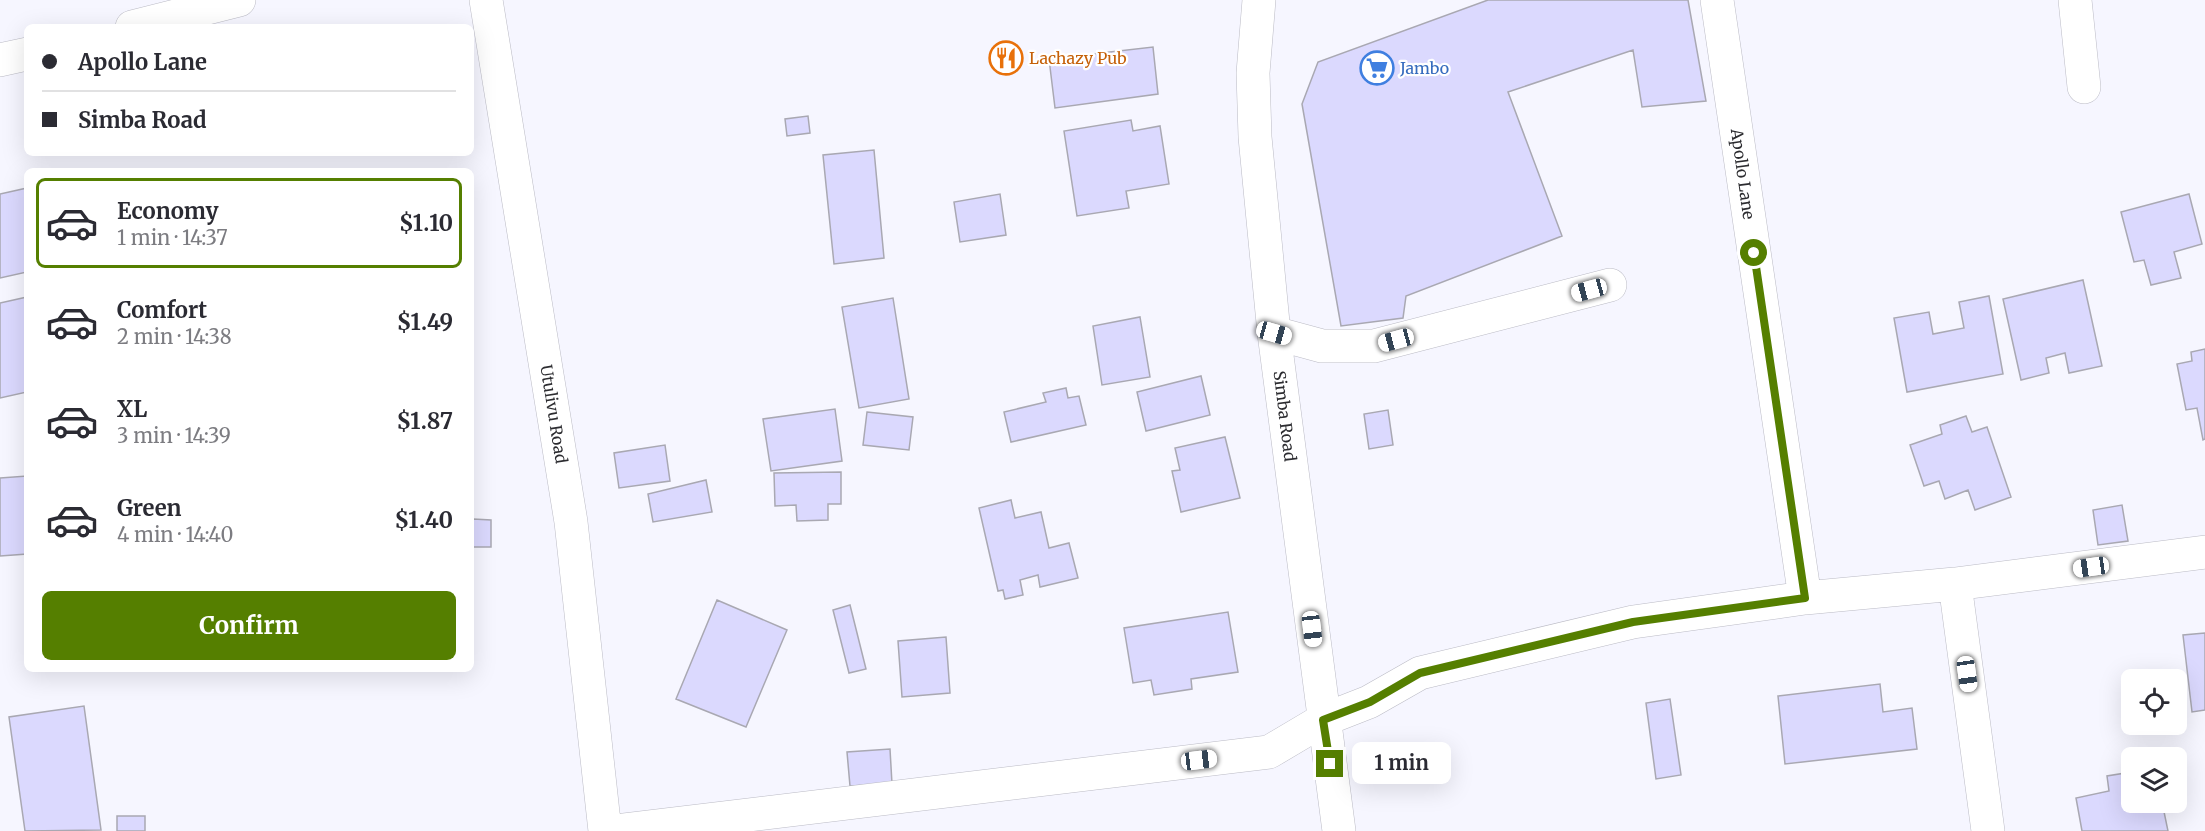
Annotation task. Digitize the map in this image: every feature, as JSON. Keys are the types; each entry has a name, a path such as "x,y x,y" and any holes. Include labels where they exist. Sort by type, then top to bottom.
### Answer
{"street":[{"path":"144,24 240,0"},
{"name":"Utulivu Road","path":"486,0 571,522 605,831"},
{"name":"Simba Road","path":"1259,0 1253,73 1255,137 1274,333 1339,831"},
{"name":"Apollo Lane","path":"1717,0 1805,598"},
{"path":"2075,0 2084,87"},
{"path":"0,60 24,55"},
{"path":"1274,333 1322,346 1374,346 1610,285"},
{"path":"616,831 1269,752 1323,720 1370,702 1420,673 1633,622 1805,598 1955,584 2205,552"},
{"path":"1955,584 1988,831"}],"building":[{"path":"1488,0 1688,0 1706,101 1642,107 1633,50 1508,92 1562,236 1406,296 1403,318 1341,326 1302,104 1318,62"},
{"path":"1153,47 1158,94 1055,108 1049,59"},
{"path":"808,116 810,133 787,136 785,119"},
{"path":"1131,120 1133,131 1160,126 1169,184 1126,191 1129,208 1077,216 1064,131"},
{"path":"874,150 884,258 834,264 823,155"},
{"path":"24,189 24,273 0,278 0,194"},
{"path":"1000,194 1006,235 960,242 954,202"},
{"path":"2189,194 2202,244 2174,252 2181,278 2151,285 2144,260 2134,262 2121,212"},
{"path":"2083,280 2102,366 2069,373 2065,353 2046,358 2049,373 2021,380 2003,299"},
{"path":"1989,296 2003,374 1907,392 1894,318 1929,312 1933,334 1964,328 1959,302"},
{"path":"24,298 24,393 0,398 0,303"},
{"path":"893,298 909,399 859,408 842,307"},
{"path":"1140,317 1150,377 1102,385 1093,326"},
{"path":"2205,349 2205,439 2203,440 2197,408 2186,410 2177,364 2192,361 2191,352"},
{"path":"1201,376 1210,415 1146,431 1137,392"},
{"path":"1066,388 1068,398 1079,396 1086,425 1011,442 1004,412 1046,402 1043,393"},
{"path":"835,409 842,461 771,471 763,419"},
{"path":"1388,410 1393,445 1369,449 1364,414"},
{"path":"867,412 913,417 909,450 863,445"},
{"path":"1966,416 1972,432 1987,427 2011,497 1975,510 1968,490 1945,499 1939,481 1924,486 1910,445 1942,434 1940,425"},
{"path":"1225,437 1240,498 1181,512 1172,471 1180,470 1175,448"},
{"path":"665,445 670,481 619,488 614,453"},
{"path":"841,472 841,504 828,504 828,520 797,521 796,505 775,506 774,473"},
{"path":"24,476 24,554 0,556 0,478"},
{"path":"706,480 712,512 653,522 648,494"},
{"path":"1011,500 1015,518 1041,512 1049,548 1069,543 1078,578 1040,587 1038,575 1020,580 1023,595 1005,599 1003,590 998,591 979,508"},
{"path":"2122,505 2128,541 2098,545 2093,510"},
{"path":"474,519 491,520 491,547 474,547"},
{"path":"717,600 787,630 746,727 676,699"},
{"path":"850,605 866,669 849,673 833,610"},
{"path":"1228,612 1238,672 1191,679 1192,689 1154,695 1151,680 1133,683 1124,628"},
{"path":"2205,633 2205,710 2192,712 2183,635"},
{"path":"946,637 950,693 902,697 898,641"},
{"path":"1880,684 1883,712 1912,708 1917,749 1785,764 1778,696"},
{"path":"1670,699 1681,775 1656,779 1646,703"},
{"path":"84,706 101,830 25,831 9,717"},
{"path":"890,749 892,784 850,786 847,752"},
{"path":"2121,774 2121,813 2164,813 2168,831 2082,831 2076,798 2109,791 2107,776"},
{"path":"117,816 145,816 145,831 117,831"}],"place":[{"name":"Lachazy Pub","path":"1006,58"},
{"name":"Jambo","path":"1377,68"}],"route":[{"path":"1330,764 1323,720 1370,702 1420,673 1633,622 1805,598 1754,253"}]}
